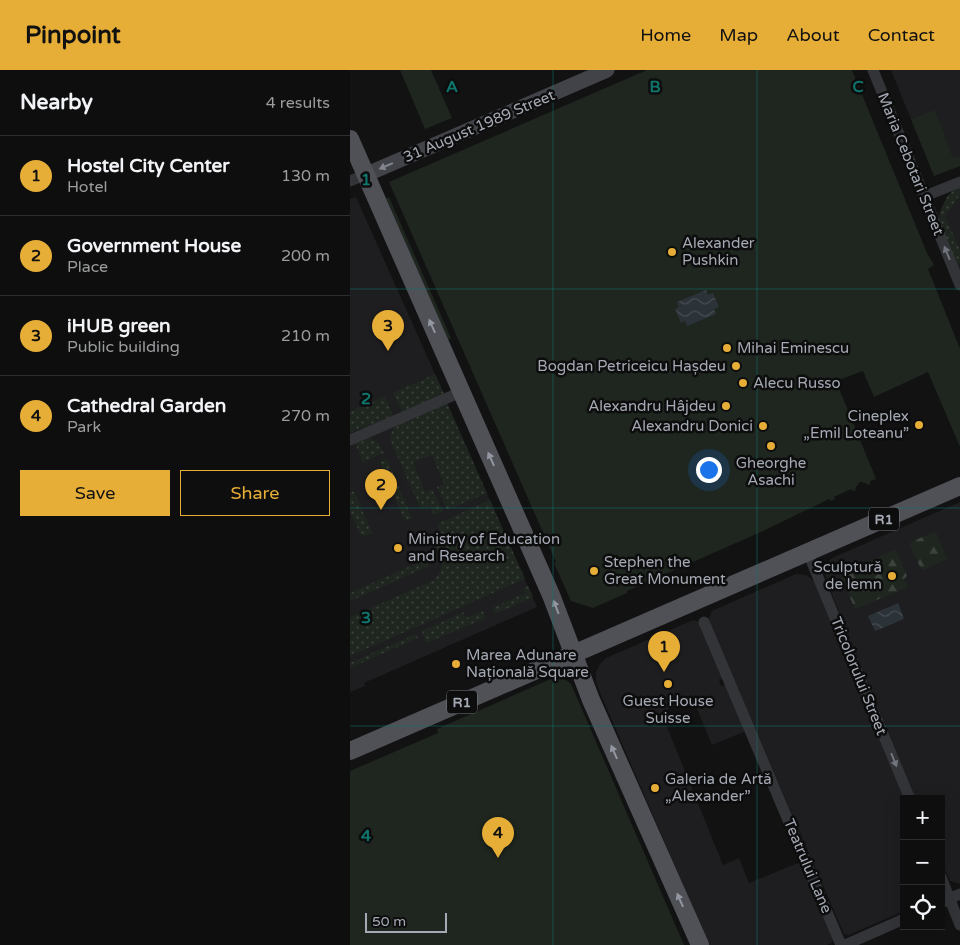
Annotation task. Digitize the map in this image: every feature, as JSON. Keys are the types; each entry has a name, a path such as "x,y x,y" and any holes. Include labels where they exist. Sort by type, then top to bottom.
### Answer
{"main road":[{"path":"350,139 358,178 462,392 552,595 591,700 700,945"},
{"name":"R1","path":"350,751 960,486"}],"street":[{"name":"Maria Cebotari Street","path":"873,70 960,285"},
{"name":"31 August 1989 Street","path":"358,178 599,72"},
{"path":"925,196 960,182"},
{"path":"350,440 462,392"},
{"name":"Tricolorului Street","path":"808,553 908,795"},
{"name":"Teatrului Lane","path":"704,622 843,945"},
{"path":"944,885 960,925"},
{"path":"843,945 900,921"}],"shaded area":[{"path":"891,70 960,70 960,166 934,176"},
{"path":"960,186 960,274 938,215 948,195"},
{"path":"356,197 444,394 350,433 350,199"},
{"path":"447,403 537,607 364,683 365,686 350,692 350,444"},
{"path":"960,502 960,884 950,881 945,870 945,795 914,795 829,587 824,571 826,564 832,558"},
{"path":"796,574 806,575 815,582 903,795 900,795 900,913 849,935 844,934 708,620 712,611"},
{"path":"693,620 700,622 723,679 719,680 721,686 726,684 746,731 712,745 693,699 661,712 723,865 739,858 749,883 803,861 834,939 827,945 709,945 598,688 596,672 606,658"}],"green space":[{"path":"400,70 431,70 452,118 425,129"},
{"path":"647,70 852,70 927,253 934,265 928,269 960,349 960,447 928,372 874,397 863,371 836,381 876,479 870,481 870,484 867,485 860,482 855,488 856,490 853,491 851,489 834,497 835,499 831,501 829,499 593,608 571,601 554,563 556,562 389,182"},
{"path":"935,110 953,158 960,156 960,166 934,176 911,119"},
{"path":"960,186 960,195 945,216 960,250 960,264 956,262 945,240 940,226 940,218 947,197"},
{"path":"389,197 451,338 448,340 386,198"},
{"path":"435,374 444,394 402,412 393,393"},
{"path":"385,396 393,416 350,433 350,412"},
{"path":"447,403 487,493 447,510 437,487 444,484 432,455 413,462 425,492 432,489 443,511 434,515 430,506 421,510 391,442 391,435 393,428 397,425"},
{"path":"369,438 378,442 384,453 363,462 355,443"},
{"path":"387,459 412,518 405,521 380,462"},
{"path":"354,491 372,533 365,536 360,534 350,510 350,493"},
{"path":"490,500 525,579 350,656 350,617 434,580 439,575 442,565 440,554 433,538 441,534 437,524"},
{"path":"934,532 937,534 947,558 923,570 910,545 911,542"},
{"path":"894,550 897,552 907,576 904,579 908,587 855,609 841,577 843,573"},
{"path":"430,554 433,561 429,566 350,601 350,593 424,560 423,557"},
{"path":"528,586 533,597 495,614 492,608 525,593 523,588"},
{"path":"483,611 486,618 426,643 422,631 464,612 466,618"},
{"path":"416,634 418,638 350,668 350,663"},
{"path":"559,677 571,684 684,945 350,945 350,771 438,733 437,729"}],"water":[{"path":"706,290 708,295 713,293 719,307 714,309 716,314 687,326 685,321 681,323 675,309 679,307 677,302"},
{"path":"898,603 904,619 875,631 868,616"}],"place":[{"name":"Alexander Pushkin","path":"672,252"},
{"name":"Mihai Eminescu","path":"727,348"},
{"name":"iHUB green","path":"388,351"},
{"name":"Bogdan Petriceicu Hașdeu","path":"736,366"},
{"name":"Alecu Russo","path":"743,383"},
{"name":"Alexandru Hâjdeu","path":"726,406"},
{"name":"Cineplex „Emil Loteanu”","path":"919,425"},
{"name":"Alexandru Donici","path":"763,426"},
{"name":"Gheorghe Asachi","path":"771,446"},
{"name":"Government House","path":"381,510"},
{"name":"Ministry of Education and Research","path":"398,548"},
{"name":"Stephen the Great Monument","path":"594,571"},
{"name":"Sculptură de lemn","path":"892,576"},
{"name":"Marea Adunare Națională Square","path":"456,664"},
{"name":"Hostel City Center","path":"664,672"},
{"name":"Guest House Suisse","path":"668,684"},
{"name":"Galeria de Artă „Alexander”","path":"655,788"},
{"name":"Cathedral Garden","path":"498,858"}]}
